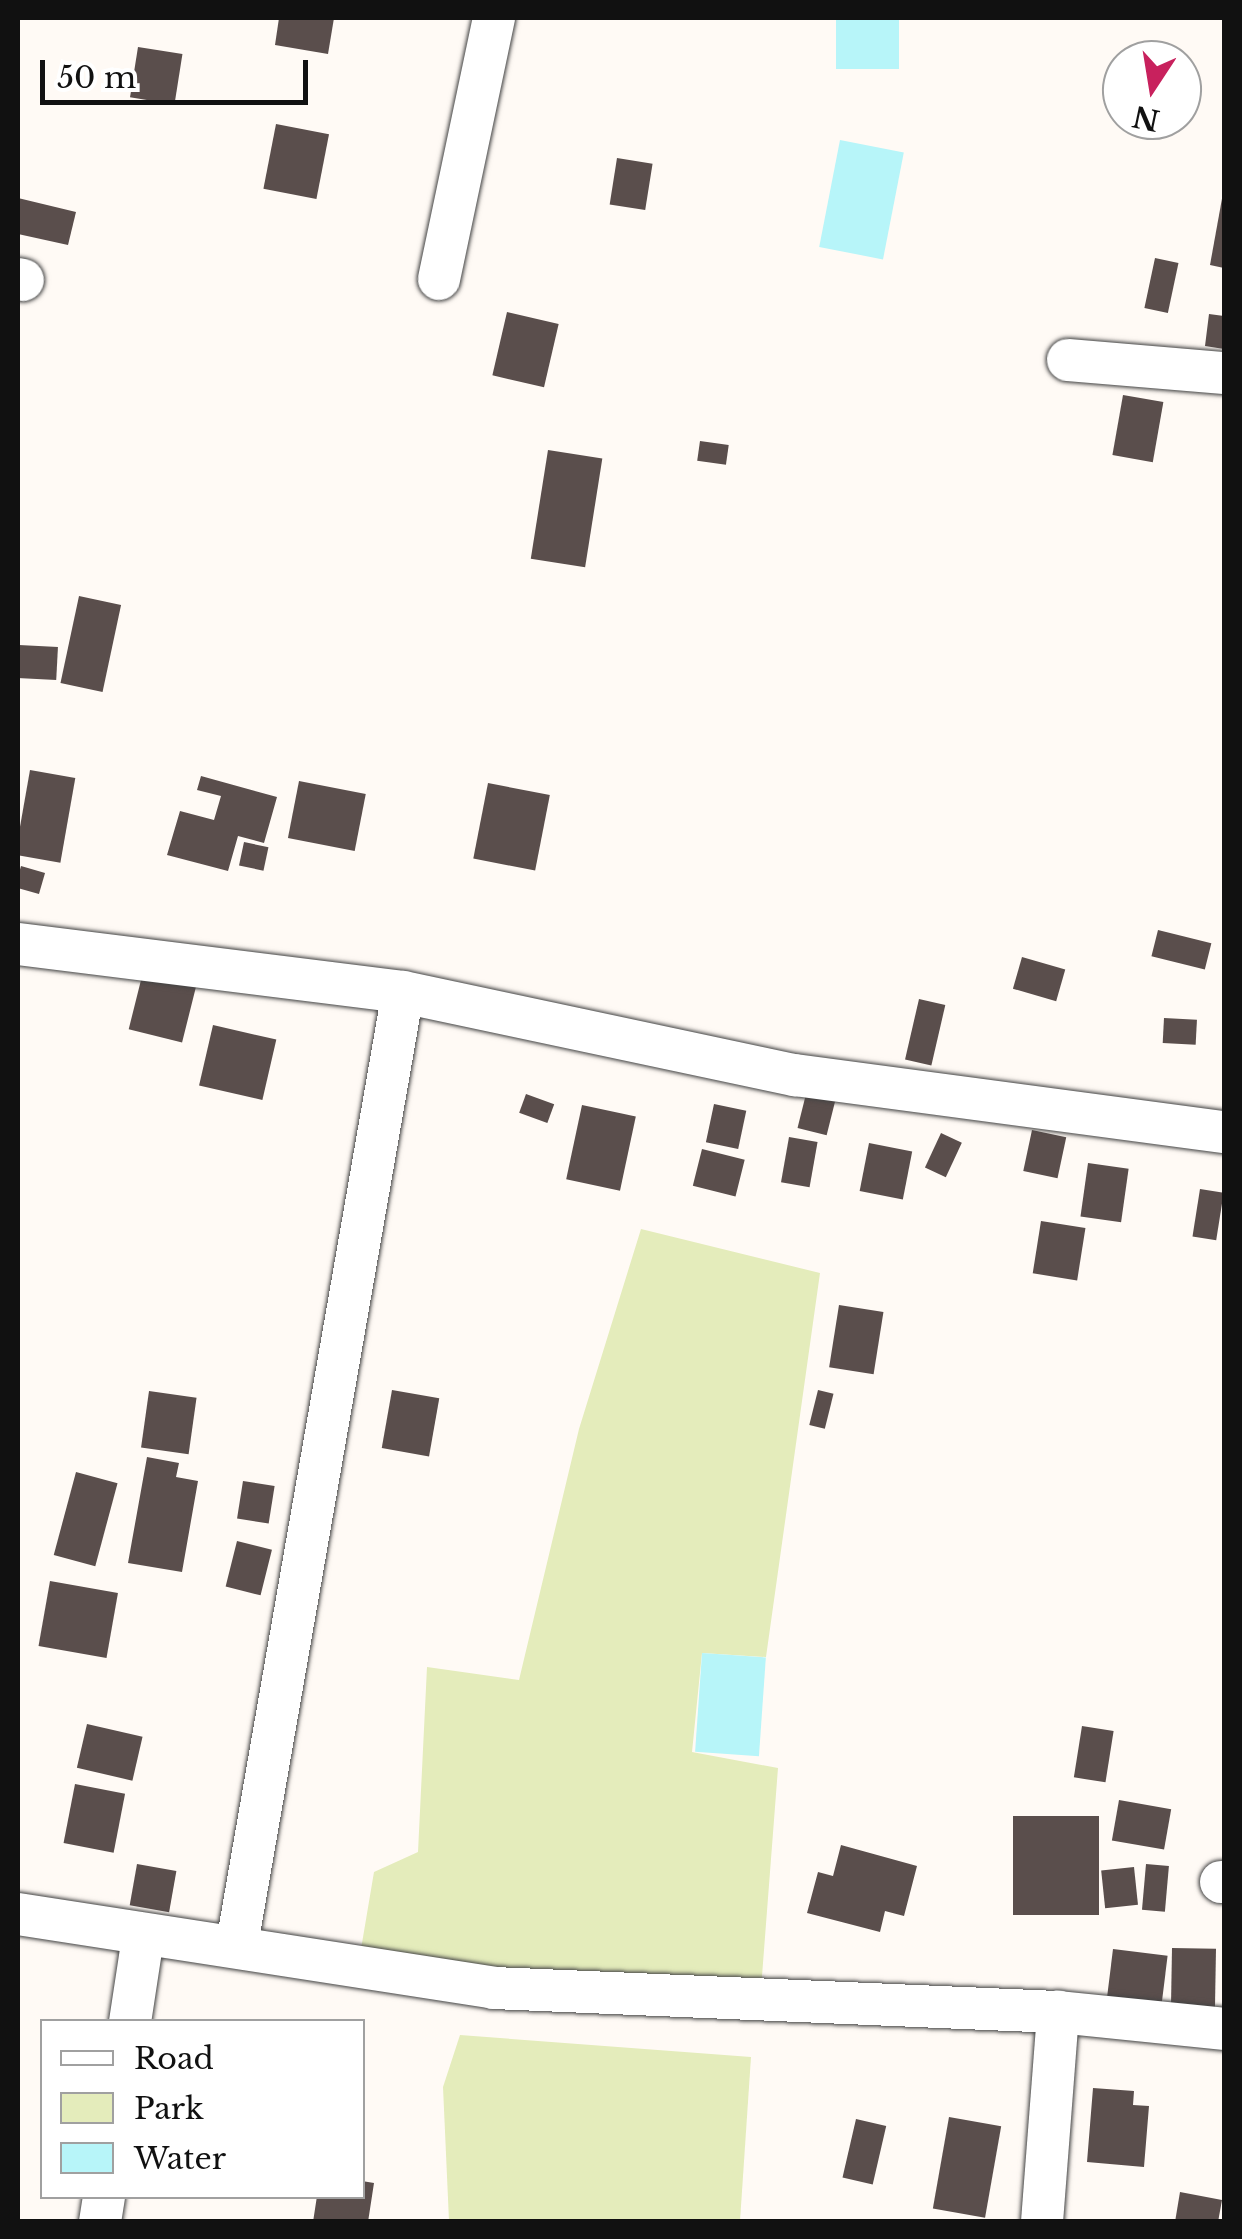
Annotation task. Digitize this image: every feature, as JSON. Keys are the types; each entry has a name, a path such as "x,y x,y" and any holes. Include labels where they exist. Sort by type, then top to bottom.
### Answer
{"street":[{"path":"439,279 494,18"},
{"path":"1068,360 1224,373"},
{"path":"18,944 403,992 795,1075 1224,1132"},
{"path":"237,1944 403,992"},
{"path":"18,1914 143,1938 237,1944 494,1988 1058,2012 1224,2029"},
{"path":"130,2019 143,1938"},
{"path":"1042,2222 1058,2012"}],"green space":[{"path":"641,1229 820,1273 766,1657 702,1653 692,1752 778,1768 761,1989 536,1977 361,1949 374,1872 418,1852 427,1667 519,1680 579,1429"},
{"path":"460,2035 751,2057 740,2221 449,2221 443,2087"}],"water":[{"path":"836,18 899,18 899,69 836,69"},
{"path":"840,140 904,152 883,259 819,247"},
{"path":"702,1653 766,1657 759,1756 695,1752"}],"building":[{"path":"279,18 334,18 328,54 275,45"},
{"path":"138,47 182,54 174,104 130,97"},
{"path":"276,124 329,134 316,199 263,189"},
{"path":"617,158 653,164 645,210 610,204"},
{"path":"1224,193 1224,268 1210,265"},
{"path":"18,198 76,212 68,245 18,234"},
{"path":"1155,258 1178,263 1168,313 1144,308"},
{"path":"507,312 559,324 544,387 492,375"},
{"path":"1209,314 1224,316 1224,349 1205,346"},
{"path":"1123,395 1163,402 1153,462 1112,455"},
{"path":"700,441 729,445 726,465 697,461"},
{"path":"548,450 602,459 585,567 531,559"},
{"path":"79,596 121,605 103,692 60,683"},
{"path":"19,645 58,647 56,680 18,678"},
{"path":"30,770 75,778 60,863 18,855"},
{"path":"201,776 277,797 264,843 238,836 228,871 167,855 180,811 214,820 221,796 197,790"},
{"path":"299,781 366,794 355,851 288,838"},
{"path":"488,783 550,795 535,871 473,859"},
{"path":"244,842 268,847 263,871 239,865"},
{"path":"21,866 45,873 39,894 18,888"},
{"path":"1158,930 1211,943 1205,970 1151,956"},
{"path":"1022,957 1065,969 1056,1001 1013,989"},
{"path":"143,972 196,985 182,1043 129,1029"},
{"path":"919,999 945,1005 931,1065 905,1059"},
{"path":"1164,1018 1197,1020 1196,1045 1163,1043"},
{"path":"213,1025 276,1040 262,1100 199,1085"},
{"path":"526,1094 554,1104 547,1123 519,1113"},
{"path":"806,1094 835,1101 827,1135 798,1128"},
{"path":"714,1104 746,1111 738,1149 706,1142"},
{"path":"582,1105 636,1116 620,1191 566,1179"},
{"path":"1032,1130 1066,1137 1058,1178 1023,1171"},
{"path":"941,1133 962,1143 946,1177 925,1167"},
{"path":"789,1137 818,1142 810,1187 781,1182"},
{"path":"869,1143 912,1151 903,1199 860,1191"},
{"path":"702,1149 745,1160 735,1197 693,1186"},
{"path":"1088,1163 1129,1169 1121,1222 1080,1216"},
{"path":"1200,1189 1224,1193 1216,1240 1192,1236"},
{"path":"1041,1221 1085,1228 1077,1280 1033,1273"},
{"path":"839,1305 883,1312 874,1374 829,1367"},
{"path":"392,1390 439,1398 429,1456 382,1448"},
{"path":"818,1390 834,1394 825,1429 809,1425"},
{"path":"149,1391 197,1398 189,1454 141,1447"},
{"path":"147,1457 179,1463 176,1477 198,1481 182,1572 128,1563"},
{"path":"76,1472 118,1483 95,1566 54,1555"},
{"path":"243,1481 275,1486 269,1524 237,1519"},
{"path":"237,1541 272,1550 261,1595 226,1587"},
{"path":"50,1581 118,1593 106,1658 39,1646"},
{"path":"87,1724 143,1737 132,1781 77,1768"},
{"path":"1082,1726 1114,1731 1105,1782 1074,1777"},
{"path":"75,1784 125,1794 114,1853 64,1843"},
{"path":"1119,1800 1171,1809 1164,1850 1112,1840"},
{"path":"1013,1816 1099,1816 1099,1915 1013,1915"},
{"path":"841,1845 917,1866 904,1916 885,1911 880,1932 807,1913 818,1872 833,1876"},
{"path":"137,1864 176,1871 169,1912 130,1905"},
{"path":"1146,1864 1169,1866 1165,1912 1142,1910"},
{"path":"1134,1867 1138,1905 1105,1908 1101,1870"},
{"path":"1172,1948 1216,1949 1215,2025 1171,2024"},
{"path":"1113,1949 1168,1956 1160,2019 1105,2013"},
{"path":"1093,2088 1134,2091 1133,2105 1149,2106 1144,2167 1087,2162"},
{"path":"949,2117 1001,2126 985,2218 933,2209"},
{"path":"856,2119 886,2126 873,2184 843,2177"},
{"path":"365,2182 374,2183 368,2222 313,2222 317,2199 365,2199"},
{"path":"1180,2192 1222,2200 1218,2222 1175,2222"}]}
